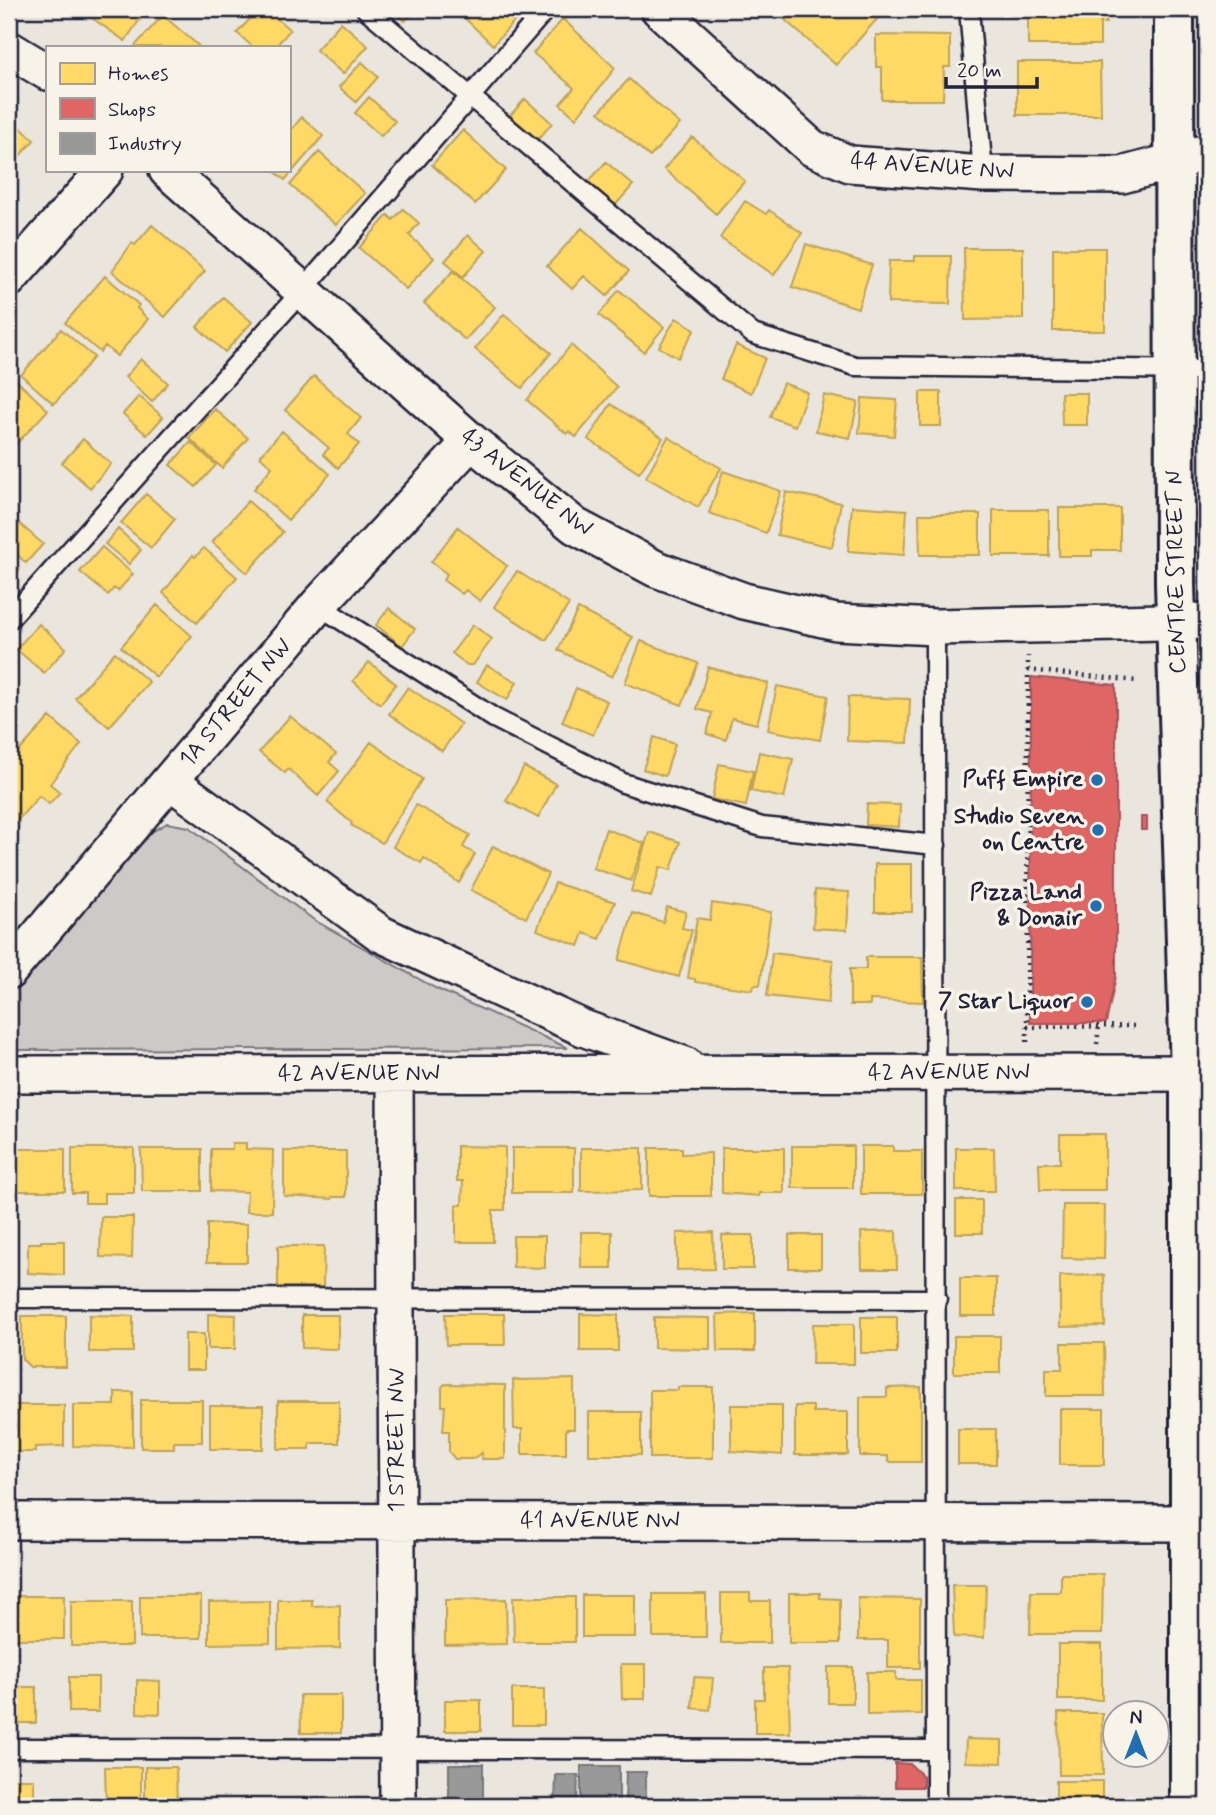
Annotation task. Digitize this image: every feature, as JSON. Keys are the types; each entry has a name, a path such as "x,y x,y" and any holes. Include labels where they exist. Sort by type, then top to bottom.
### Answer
{"main road":[{"name":"CENTRE STREET N","path":"1174,9 1191,155 1192,621 1199,1073 1199,1523 1190,1806"}],"street":[{"name":"44 AVENUE NW","path":"659,9 812,148 850,164 982,174 1122,175 1191,155"},
{"path":"9,49 46,71"},
{"path":"9,279 103,172"},
{"name":"43 AVENUE NW","path":"169,172 471,441 575,526 678,577 789,614 836,622 935,627 1192,621"},
{"name":"1A STREET NW","path":"9,971 318,605 471,441"},
{"name":"42 AVENUE NW","path":"170,781 381,934 583,1028 708,1073"},
{"name":"1 STREET NW","path":"396,1073 398,1806"},
{"name":"42 AVENUE NW","path":"9,1074 1199,1073"},
{"name":"41 AVENUE NW","path":"9,1521 1199,1523"}],"lane":[{"path":"366,9 753,334 855,366 1191,370"},
{"path":"9,619 303,290 546,9"},
{"path":"969,9 982,174"},
{"path":"318,605 494,718 623,783 762,827 936,845"},
{"path":"935,627 936,1806"},
{"path":"9,1298 937,1299"},
{"path":"9,1748 936,1750"}],"path":[{"path":"1027,1048 1028,651"},
{"path":"1028,670 1138,681"},
{"path":"1097,1048 1098,1026"},
{"path":"1027,1027 1137,1026"}],"shaded area":[{"path":"167,823 189,827 314,920 437,989 568,1048 15,1050 9,1046 9,994 152,832"}],"building: Homes":[{"path":"79,9 147,9 125,41"},
{"path":"259,9 266,9 290,30 276,46 252,46 237,33"},
{"path":"393,9 417,9 405,21"},
{"path":"455,9 509,9 518,17 493,45"},
{"path":"795,9 868,9 878,18 836,65 785,20"},
{"path":"1028,9 1106,10 1106,23 1100,23 1100,45 1028,45"},
{"path":"163,15 199,46 135,46"},
{"path":"563,19 615,68 576,118 560,104 574,88 533,53"},
{"path":"341,22 368,46 343,74 316,50"},
{"path":"876,35 950,36 950,67 944,67 943,100 882,100 882,67 876,67"},
{"path":"362,62 378,77 356,102 339,87"},
{"path":"1017,62 1100,62 1101,115 1017,115"},
{"path":"629,79 680,124 650,157 599,112"},
{"path":"369,97 395,121 381,136 355,113"},
{"path":"525,99 552,123 535,143 507,119"},
{"path":"9,117 34,140 9,168"},
{"path":"302,117 323,136 285,180 275,172 290,172 290,127 292,129"},
{"path":"463,130 506,170 475,204 432,165"},
{"path":"692,137 745,181 716,214 664,169"},
{"path":"319,152 365,193 336,225 290,185"},
{"path":"606,162 633,185 611,210 584,187"},
{"path":"745,201 766,214 769,210 802,233 774,275 720,238"},
{"path":"403,209 419,223 409,235 434,258 406,289 359,248 388,215 393,220"},
{"path":"152,225 205,271 165,317 112,271 132,243 135,245"},
{"path":"582,228 629,271 607,296 584,276 572,289 547,266"},
{"path":"468,235 486,251 463,277 445,261"},
{"path":"806,244 872,265 858,308 792,287"},
{"path":"964,248 1023,248 1023,319 965,320"},
{"path":"1053,248 1105,248 1105,331 1053,331"},
{"path":"915,256 951,256 950,304 888,303 889,261 915,261"},
{"path":"453,271 495,307 465,340 424,303"},
{"path":"105,276 139,305 137,308 148,319 117,356 105,346 100,352 65,323"},
{"path":"619,290 664,327 644,352 599,315"},
{"path":"223,297 252,322 225,352 197,327"},
{"path":"504,314 551,353 522,388 475,349"},
{"path":"676,318 695,329 678,358 659,347"},
{"path":"61,329 94,357 54,404 21,375"},
{"path":"571,345 617,387 576,437 569,431 567,434 527,400"},
{"path":"736,345 765,358 751,393 721,379"},
{"path":"141,359 168,383 152,402 125,377"},
{"path":"314,376 361,418 348,434 359,444 338,468 323,454 329,448 285,410"},
{"path":"15,379 48,410 9,452 9,387"},
{"path":"783,383 807,392 795,426 770,417"},
{"path":"920,392 941,392 941,426 920,426"},
{"path":"1061,393 1087,393 1087,425 1062,425"},
{"path":"824,395 858,402 850,438 816,431"},
{"path":"139,396 163,417 147,435 123,414"},
{"path":"862,398 897,400 894,436 859,433"},
{"path":"611,404 663,438 639,473 588,439"},
{"path":"215,409 248,438 222,468 189,438"},
{"path":"282,431 330,474 288,520 254,489 272,467 260,456"},
{"path":"668,437 721,468 698,507 646,477"},
{"path":"83,439 111,464 90,488 62,463"},
{"path":"191,442 216,465 196,487 170,465"},
{"path":"723,471 781,491 766,533 709,513"},
{"path":"786,492 841,503 832,547 777,535"},
{"path":"146,494 175,519 151,548 121,523"},
{"path":"248,501 283,532 247,573 212,542"},
{"path":"852,506 907,510 904,555 848,551"},
{"path":"1059,508 1120,508 1120,550 1092,550 1092,556 1059,556"},
{"path":"993,510 1049,510 1049,556 993,556"},
{"path":"919,514 980,514 980,555 920,555"},
{"path":"14,519 43,544 26,563 9,547 9,525"},
{"path":"458,527 507,566 480,601 466,590 462,594 443,580 447,574 431,562"},
{"path":"118,529 141,550 129,564 105,544"},
{"path":"102,547 133,574 118,591 114,588 108,595 80,572"},
{"path":"204,548 237,577 197,623 163,593 193,555 195,557"},
{"path":"9,560 20,569 9,581"},
{"path":"517,571 569,604 546,640 494,607"},
{"path":"157,605 192,636 156,677 121,647"},
{"path":"389,608 415,629 402,646 376,625"},
{"path":"578,609 633,637 612,677 558,650"},
{"path":"39,624 66,648 44,673 16,649"},
{"path":"473,625 492,639 473,665 467,665 452,653"},
{"path":"641,641 698,663 682,705 625,683"},
{"path":"115,652 149,682 109,727 75,698"},
{"path":"369,662 396,684 380,704 353,681"},
{"path":"487,665 517,682 507,700 477,682"},
{"path":"708,667 768,683 757,724 732,718 726,740 707,734 712,713 697,709"},
{"path":"777,686 828,696 820,740 768,730"},
{"path":"408,687 461,724 442,751 389,714"},
{"path":"576,688 607,701 593,735 562,722"},
{"path":"848,697 910,699 908,743 847,741"},
{"path":"290,716 336,754 329,762 339,771 318,796 288,769 285,773 259,752"},
{"path":"50,717 81,744 50,784 60,792 49,804 39,796 10,829 9,762"},
{"path":"654,737 675,744 665,776 643,769"},
{"path":"371,742 422,779 382,843 351,825 352,823 327,802"},
{"path":"759,752 793,759 784,798 751,791"},
{"path":"719,764 753,771 746,806 712,799"},
{"path":"524,767 556,784 538,818 506,801"},
{"path":"867,804 900,805 899,827 866,825"},
{"path":"416,805 470,835 463,847 475,854 459,883 424,858 421,863 393,847"},
{"path":"606,829 644,843 631,881 593,868"},
{"path":"649,832 680,842 671,870 660,867 651,897 631,891"},
{"path":"493,846 548,874 526,918 471,890"},
{"path":"875,864 912,864 912,912 875,912"},
{"path":"555,883 615,902 600,939 584,933 579,946 537,930"},
{"path":"815,890 849,892 847,930 813,928"},
{"path":"712,903 771,912 760,985 754,985 753,990 695,982 695,979 688,978 697,918 710,920"},
{"path":"667,907 686,912 682,928 692,930 679,977 619,960 633,913 663,922"},
{"path":"772,953 833,960 828,1003 767,996"},
{"path":"866,957 922,957 923,1002 870,1000 870,1005 850,1005 850,969 866,969"},
{"path":"1060,1134 1105,1134 1105,1190 1040,1190 1039,1163 1060,1163"},
{"path":"232,1143 246,1143 246,1149 273,1150 272,1212 246,1212 247,1192 211,1191 211,1149 232,1149"},
{"path":"457,1146 505,1147 505,1210 493,1210 493,1242 456,1242 456,1205 462,1205 463,1181 457,1181"},
{"path":"792,1146 853,1146 853,1188 792,1188"},
{"path":"861,1146 893,1146 893,1151 922,1151 922,1194 861,1194"},
{"path":"72,1148 134,1148 134,1193 104,1193 104,1203 85,1203 85,1193 72,1193"},
{"path":"512,1148 574,1148 574,1193 512,1193"},
{"path":"581,1148 642,1148 642,1190 581,1191"},
{"path":"649,1148 682,1148 682,1154 711,1153 711,1196 649,1196"},
{"path":"722,1148 784,1148 784,1193 759,1193 759,1196 722,1193"},
{"path":"956,1148 994,1148 995,1191 956,1191"},
{"path":"9,1149 65,1149 65,1191 9,1191"},
{"path":"141,1149 202,1149 202,1191 142,1191"},
{"path":"284,1151 346,1151 346,1197 332,1199 284,1196"},
{"path":"956,1200 982,1200 982,1233 956,1233"},
{"path":"1063,1205 1105,1205 1104,1259 1062,1258"},
{"path":"101,1217 133,1217 132,1258 100,1257"},
{"path":"207,1224 247,1224 247,1262 207,1262"},
{"path":"896,1231 897,1269 862,1269 861,1232"},
{"path":"581,1232 612,1232 612,1268 581,1268"},
{"path":"713,1232 714,1269 677,1270 677,1233"},
{"path":"722,1235 753,1235 753,1269 722,1269"},
{"path":"789,1235 821,1235 821,1268 789,1268"},
{"path":"513,1236 545,1236 545,1268 513,1267"},
{"path":"64,1241 64,1275 28,1273 28,1243"},
{"path":"278,1246 324,1246 323,1287 278,1287"},
{"path":"1104,1275 1105,1326 1060,1327 1060,1276"},
{"path":"960,1278 996,1278 996,1316 960,1316"},
{"path":"755,1313 755,1351 718,1351 717,1314"},
{"path":"208,1314 236,1315 235,1349 208,1349"},
{"path":"445,1314 504,1314 505,1345 446,1345"},
{"path":"580,1314 618,1315 618,1351 580,1351"},
{"path":"89,1315 133,1316 133,1352 89,1352"},
{"path":"302,1315 338,1315 338,1349 302,1348"},
{"path":"22,1316 66,1316 66,1367 30,1367 22,1359"},
{"path":"654,1317 710,1318 710,1349 654,1348"},
{"path":"861,1317 897,1317 897,1353 861,1353"},
{"path":"813,1324 854,1324 854,1364 812,1364"},
{"path":"185,1334 204,1334 204,1370 185,1370"},
{"path":"954,1336 1000,1336 1000,1373 954,1373"},
{"path":"1062,1343 1104,1343 1105,1396 1046,1396 1046,1369 1062,1369"},
{"path":"574,1379 574,1429 566,1429 566,1454 522,1454 522,1429 514,1429 513,1380"},
{"path":"445,1384 505,1385 505,1459 482,1459 482,1453 472,1459 455,1459 449,1452 449,1431 443,1431 445,1406 442,1406 442,1387"},
{"path":"678,1387 713,1387 713,1458 650,1458 650,1390 678,1390"},
{"path":"921,1387 921,1462 888,1462 888,1456 860,1456 860,1397 887,1397 887,1388"},
{"path":"115,1392 133,1392 133,1447 73,1446 73,1405 115,1405"},
{"path":"141,1400 202,1400 202,1442 174,1442 174,1448 141,1448"},
{"path":"278,1401 339,1401 339,1443 310,1443 310,1449 278,1449"},
{"path":"9,1405 64,1405 64,1446 35,1447 35,1452 9,1452"},
{"path":"731,1405 782,1405 782,1455 731,1451"},
{"path":"210,1406 263,1406 263,1449 210,1449"},
{"path":"795,1406 813,1406 813,1412 848,1412 848,1455 795,1455"},
{"path":"1060,1409 1104,1409 1104,1465 1060,1465"},
{"path":"589,1412 641,1412 641,1455 589,1455"},
{"path":"958,1429 996,1429 996,1464 958,1464"},
{"path":"1061,1574 1103,1574 1102,1634 1030,1634 1031,1592 1061,1592"},
{"path":"952,1585 986,1585 984,1638 954,1637"},
{"path":"721,1593 750,1593 750,1601 770,1601 770,1643 721,1643"},
{"path":"789,1593 820,1593 820,1598 840,1599 840,1643 789,1643"},
{"path":"653,1594 706,1594 706,1637 653,1637"},
{"path":"582,1595 635,1595 635,1637 582,1637"},
{"path":"9,1596 64,1596 64,1639 9,1639"},
{"path":"140,1596 201,1596 201,1638 140,1638"},
{"path":"513,1597 575,1597 575,1642 514,1642"},
{"path":"858,1598 920,1599 920,1668 888,1668 888,1640 858,1640"},
{"path":"506,1599 507,1644 445,1645 445,1600"},
{"path":"278,1600 312,1600 312,1606 340,1605 340,1648 278,1649"},
{"path":"71,1601 132,1601 132,1646 71,1646"},
{"path":"270,1601 270,1643 209,1644 209,1602"},
{"path":"1058,1644 1102,1644 1102,1700 1058,1700"},
{"path":"621,1664 645,1664 645,1699 622,1699"},
{"path":"828,1667 853,1667 853,1703 828,1703"},
{"path":"764,1668 788,1668 790,1733 755,1733 755,1699 764,1699"},
{"path":"867,1672 896,1672 896,1680 921,1680 921,1714 867,1715"},
{"path":"69,1677 98,1677 98,1712 69,1712"},
{"path":"694,1677 713,1678 710,1710 692,1708"},
{"path":"137,1680 160,1681 160,1714 137,1713"},
{"path":"9,1687 36,1687 36,1723 9,1723"},
{"path":"512,1689 544,1689 544,1725 512,1725"},
{"path":"300,1695 341,1695 341,1733 301,1733"},
{"path":"445,1700 481,1700 481,1731 445,1731"},
{"path":"1058,1713 1100,1713 1100,1770 1103,1770 1103,1775 1059,1775"},
{"path":"966,1739 1002,1740 1002,1763 965,1762"},
{"path":"105,1767 141,1767 141,1805 106,1805"},
{"path":"145,1767 176,1767 177,1804 145,1805"},
{"path":"11,1779 34,1779 34,1806 11,1806"},
{"path":"1056,1781 1102,1781 1102,1806 1056,1806"},
{"path":"956,1802 994,1802 994,1806 956,1806"}],"building: Shops":[{"path":"1031,677 1116,685 1116,976 1106,1023 1030,1023"},
{"path":"1141,817 1147,817 1147,830 1141,830"},
{"path":"895,1763 910,1764 923,1776 923,1787 895,1787"}],"building: Industry":[{"path":"449,1764 483,1764 483,1801 449,1801"},
{"path":"581,1766 619,1766 619,1802 581,1801"},
{"path":"626,1772 646,1772 646,1802 625,1802"},
{"path":"556,1775 578,1775 577,1806 555,1806"}],"place":[{"name":"Puff Empire","path":"1097,780"},
{"name":"Studio Seven on Centre","path":"1098,830"},
{"name":"Pizza Land & Donair","path":"1096,906"},
{"name":"7 Star Liquor","path":"1087,1002"}]}
